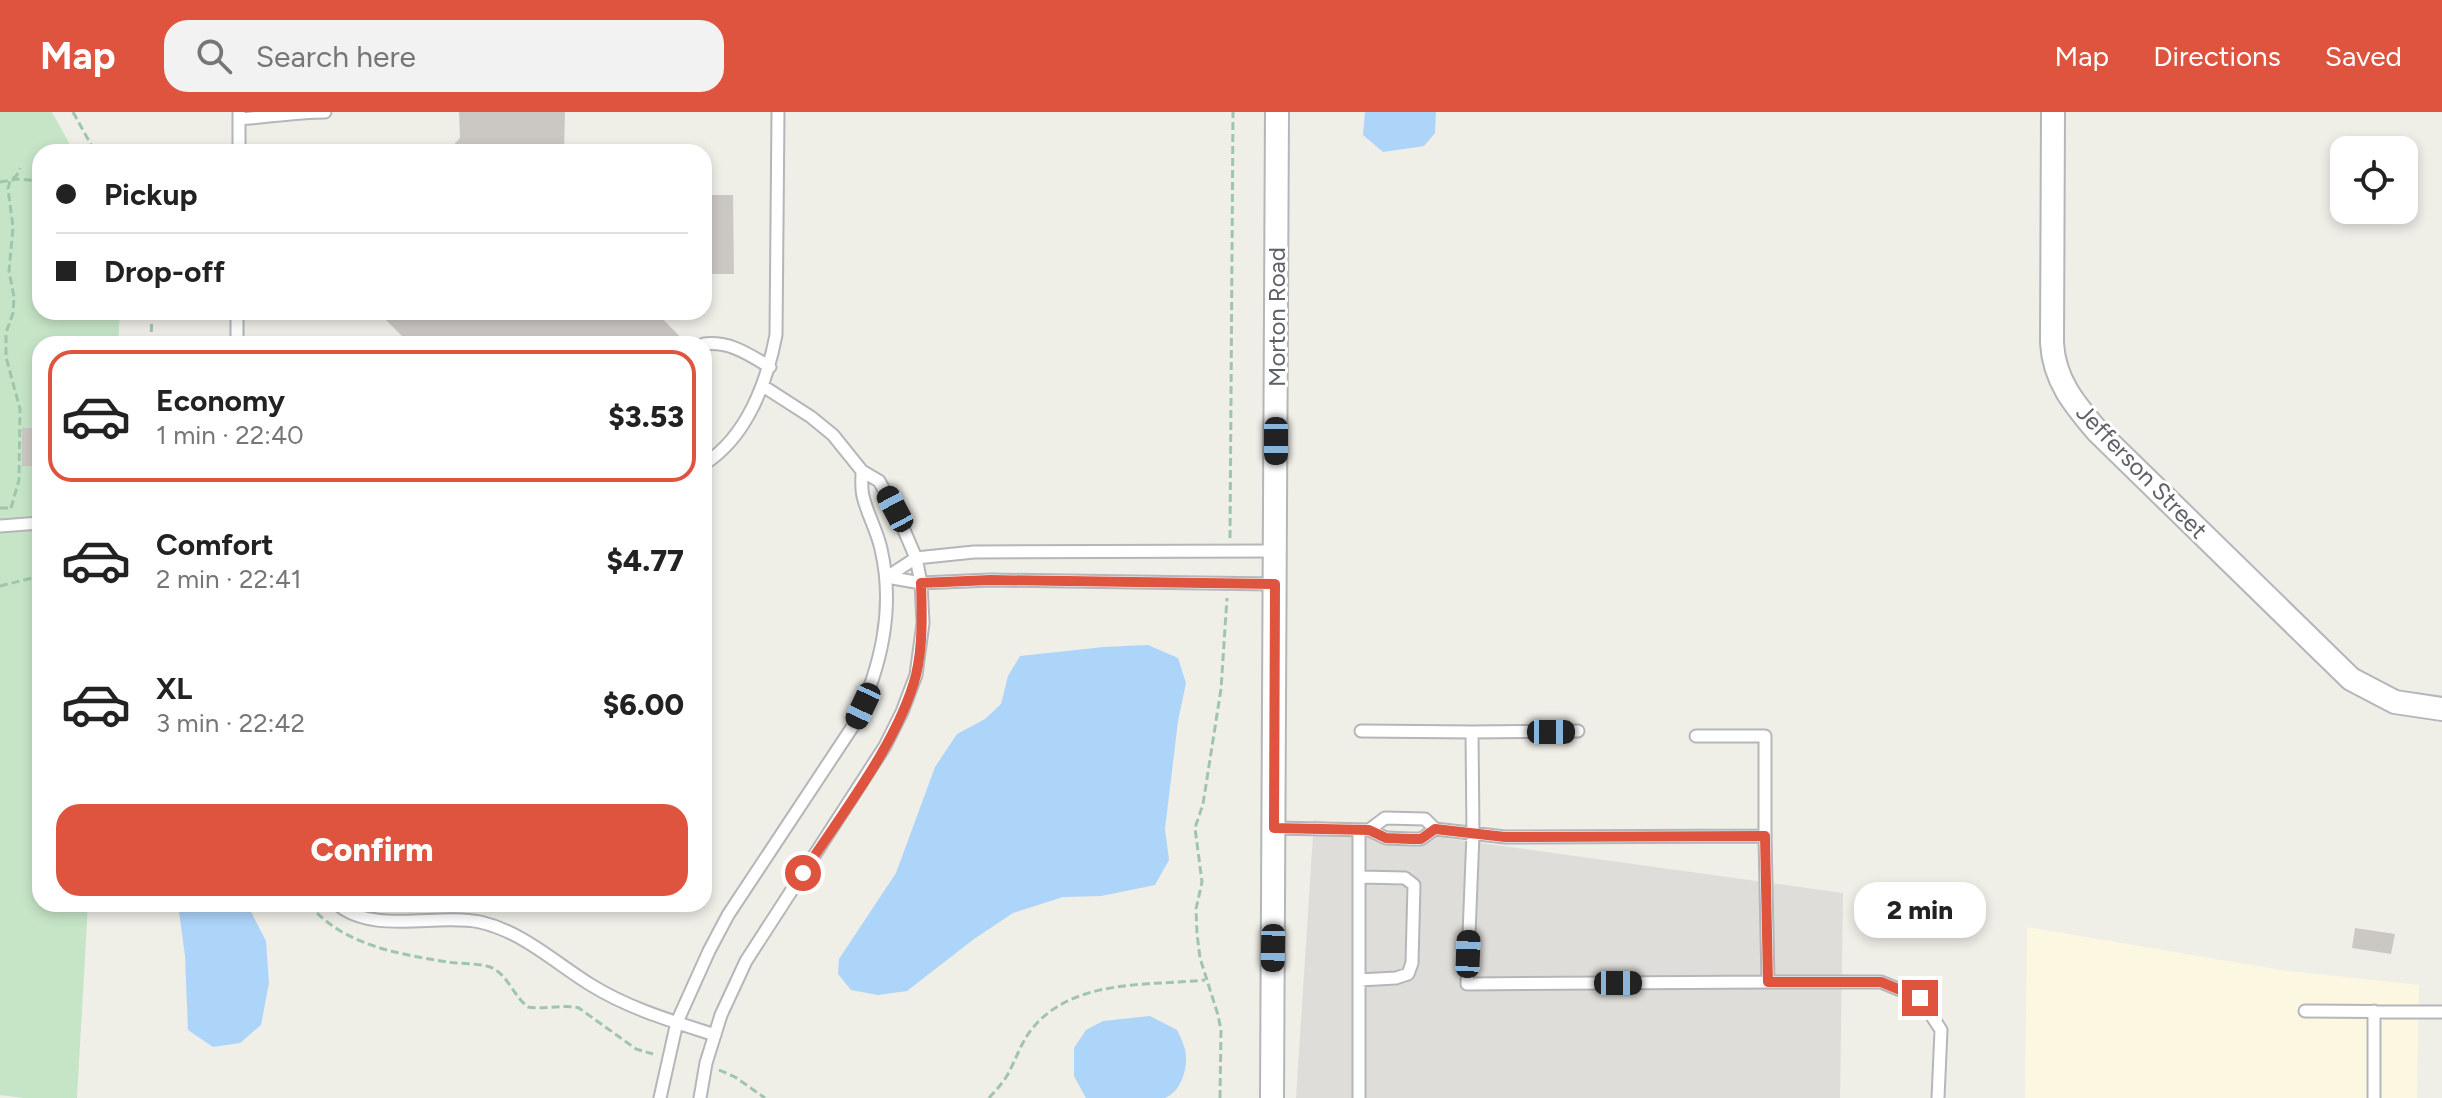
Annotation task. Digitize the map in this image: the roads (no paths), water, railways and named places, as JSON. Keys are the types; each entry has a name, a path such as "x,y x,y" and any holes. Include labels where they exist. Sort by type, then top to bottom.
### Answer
{"street":[{"name":"Morton Road","path":"1272,1098 1277,112"},
{"name":"Jefferson Street","path":"2053,112 2052,343 2055,367 2067,393 2098,432 2351,679 2395,702 2442,709"}],"lane":[{"path":"239,144 239,115 268,117 325,112"},
{"path":"712,459 739,430 770,367 776,335 778,112"},
{"path":"712,343 739,349 770,367"},
{"path":"700,1098 705,1067 721,1015 746,961 885,746 902,712 916,675 923,623 916,558 879,481 862,471 833,435 763,386"},
{"path":"660,1098 677,1022 709,951 728,915 855,723 871,690 883,642 887,577 878,537 862,495 862,471"},
{"path":"0,526 32,524"},
{"path":"887,577 916,558 974,552 1275,551"},
{"path":"887,577 921,583 990,580 1275,584"},
{"path":"1361,731 1578,731"},
{"path":"1472,732 1473,834 1467,984 1881,982 1920,998 1941,1030 1938,1098"},
{"path":"1696,736 1765,736 1768,982"},
{"path":"1364,830 1385,818 1425,819 1435,829 1505,837 1765,836"},
{"path":"1274,828 1364,830 1386,838 1421,839 1435,829"},
{"path":"1359,1098 1360,877 1364,830"},
{"path":"1359,980 1396,978 1408,974 1412,963 1414,885 1405,878 1360,877"},
{"path":"350,912 374,920 477,922 505,930 534,945 591,985 636,1009 715,1035"},
{"path":"2305,1011 2442,1012"},
{"path":"2374,1011 2374,1098"}],"water":[{"path":"1365,112 1436,112 1435,133 1424,146 1383,152 1363,135"},
{"path":"1148,645 1178,658 1186,683 1178,721 1165,829 1169,860 1155,885 1101,896 1063,897 1013,913 907,991 878,995 851,990 838,974 839,959 896,873 935,767 957,734 985,719 1001,704 1008,676 1020,656"},
{"path":"179,912 251,912 266,941 269,983 261,1025 240,1043 213,1047 188,1030 185,956"},
{"path":"1150,1016 1177,1030 1184,1045 1185,1071 1179,1085 1165,1098 1086,1098 1074,1076 1074,1048 1086,1030 1103,1021"}]}
